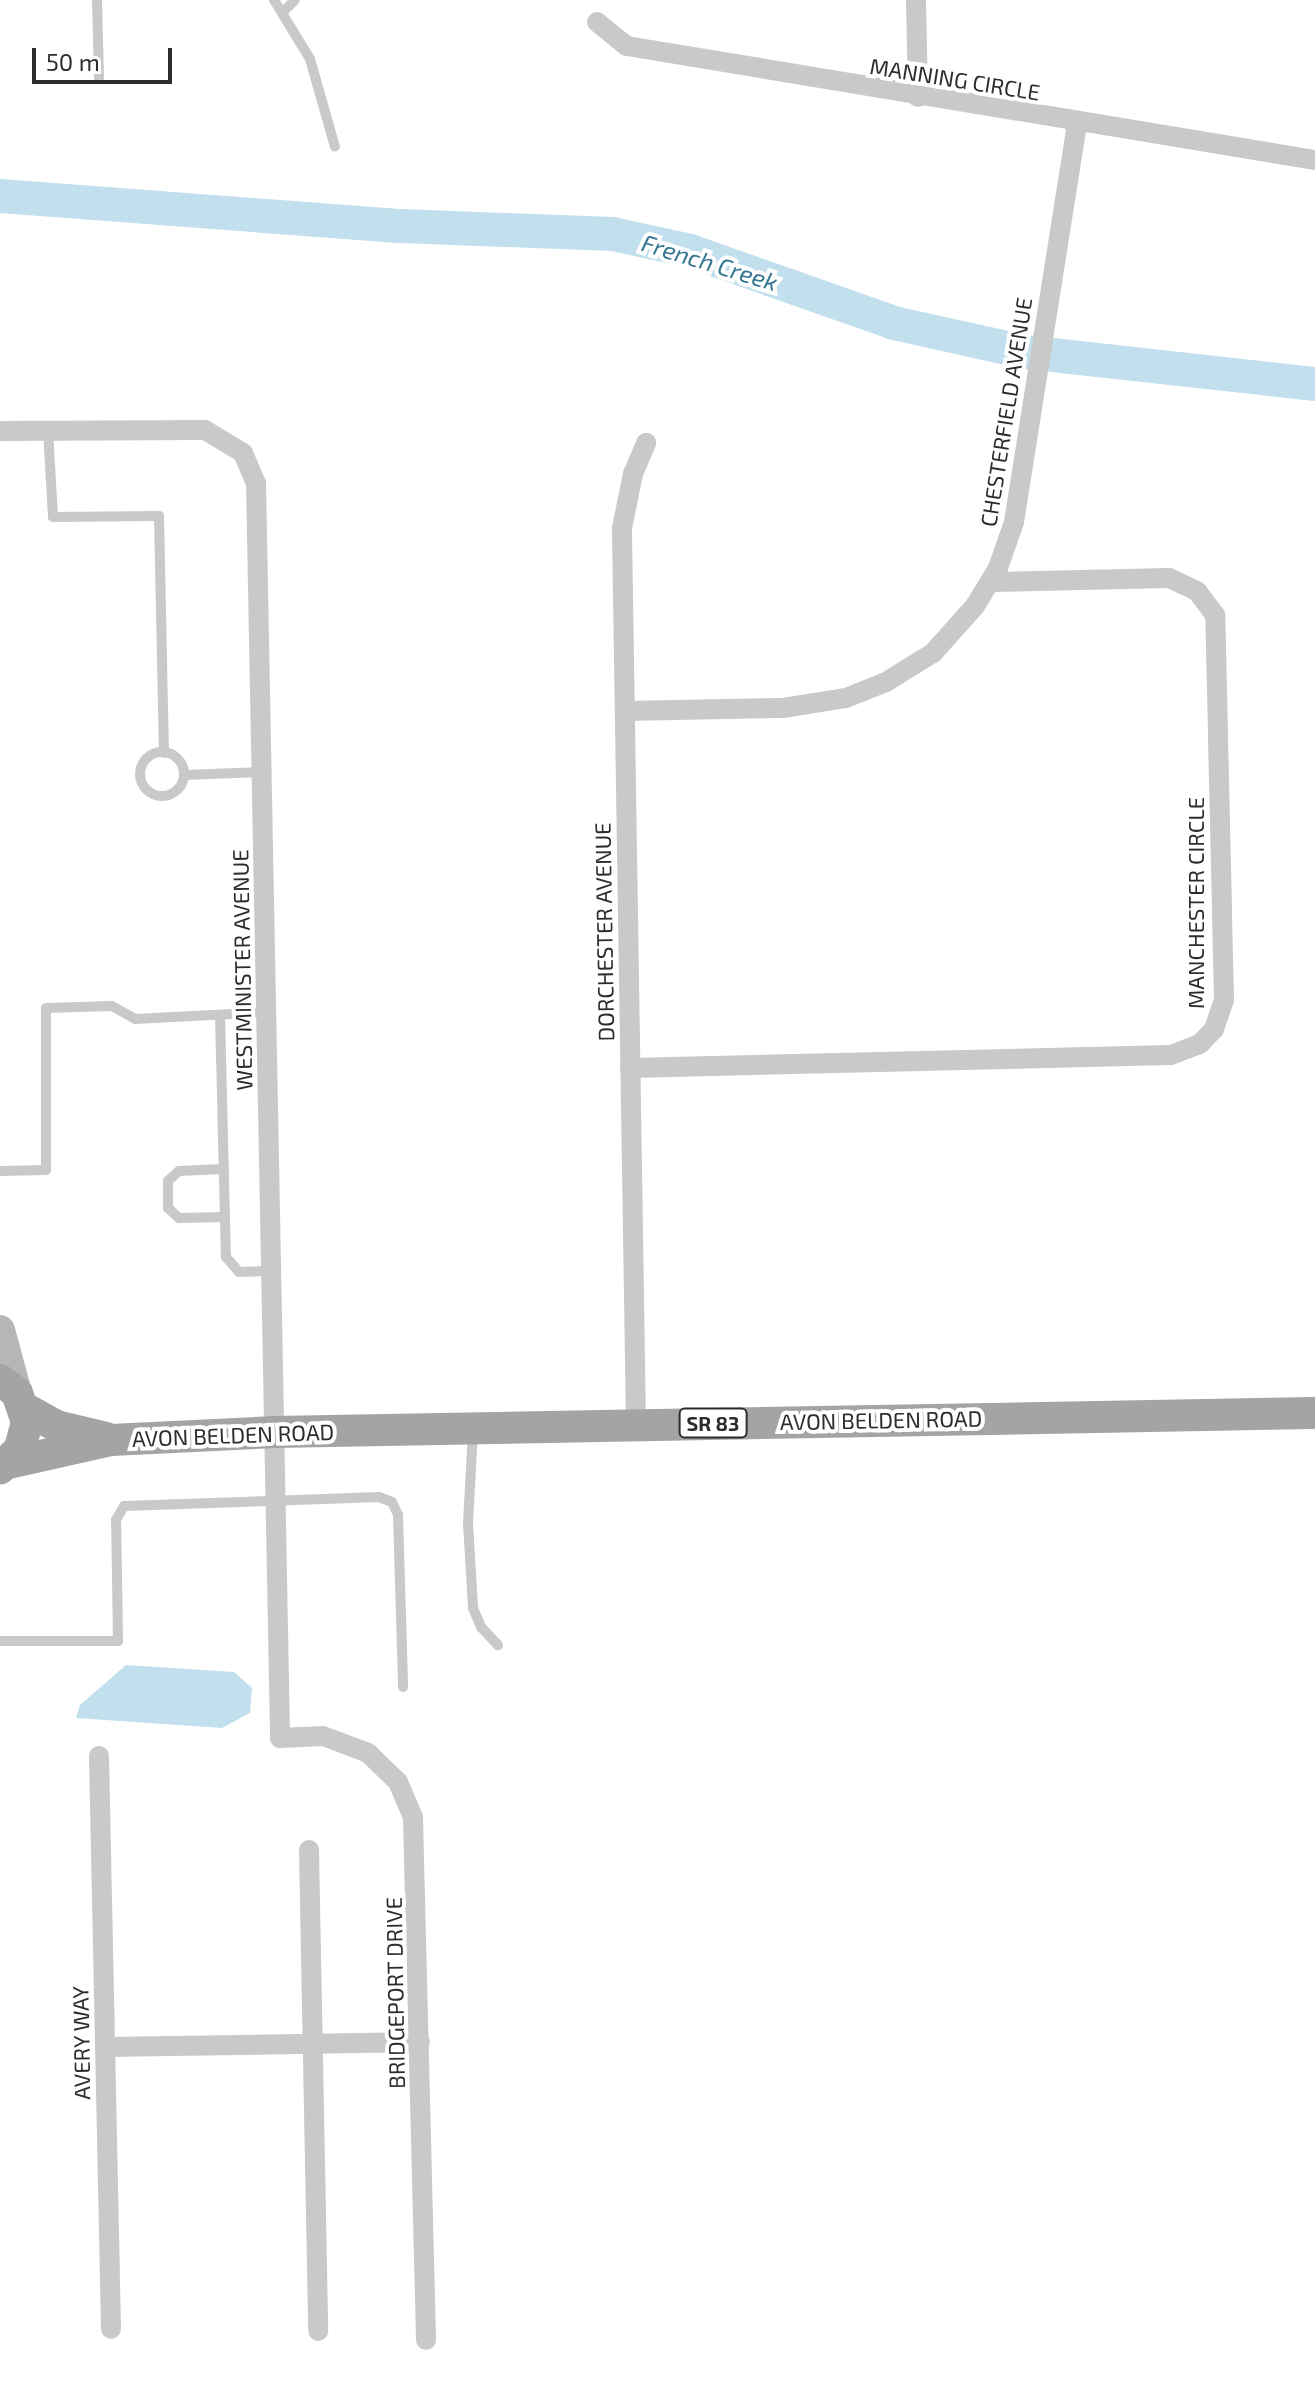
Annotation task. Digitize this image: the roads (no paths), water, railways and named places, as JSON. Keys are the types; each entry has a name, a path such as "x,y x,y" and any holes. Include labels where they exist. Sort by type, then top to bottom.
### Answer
{"main road":[{"name":"AVON BELDEN ROAD","path":"14,1394 56,1426 111,1440"},
{"path":"5,1465 26,1436 14,1394"},
{"name":"AVON BELDEN ROAD","path":"5,1465 111,1440 275,1432 1315,1413"}],"street":[{"path":"916,0 918,97"},
{"name":"MANNING CIRCLE","path":"597,22 627,46 918,97 1315,160"},
{"name":"CHESTERFIELD AVENUE","path":"625,711 804,706 867,691 933,653 991,582 1014,522 1077,123"},
{"name":"WESTMINISTER AVENUE","path":"0,431 188,428 219,436 243,453 258,497 280,1738"},
{"name":"DORCHESTER AVENUE","path":"636,1424 622,528 633,474 646,443"},
{"name":"MANCHESTER CIRCLE","path":"630,1068 1171,1055 1200,1044 1214,1029 1224,1000 1215,615 1197,591 1169,578 991,582"},
{"path":"0,1330 14,1394"},
{"name":"BRIDGEPORT DRIVE","path":"280,1738 312,1734 355,1746 377,1760 405,1794 416,1836 426,2340"},
{"name":"AVERY WAY","path":"99,1756 111,2329"},
{"path":"309,1850 318,2331"},
{"path":"105,2047 420,2042"}],"lane":[{"path":"97,0 99,78"},
{"path":"274,0 310,59 335,147"},
{"path":"282,13 295,0"},
{"path":"48,430 53,517 159,516 164,753"},
{"path":"164,753 179,760 184,775 180,787 169,796 147,791 140,779 142,764 153,754 164,753"},
{"path":"184,775 263,772"},
{"path":"0,1171 46,1170 46,1008 112,1006 135,1019 267,1012"},
{"path":"220,1015 226,1257 239,1272 272,1271"},
{"path":"224,1169 179,1171 168,1181 168,1208 179,1218 225,1217"},
{"path":"473,1428 468,1523 473,1608 498,1645"},
{"path":"0,1641 118,1641 116,1520 124,1506 379,1497 392,1502 398,1515 403,1687"}],"water":[{"path":"126,1665 234,1672 252,1688 250,1713 222,1728 76,1718 80,1705"}],"waterway":[{"name":"French Creek","path":"0,196 402,226 613,234 690,251 894,323 1025,352 1315,384"}]}
